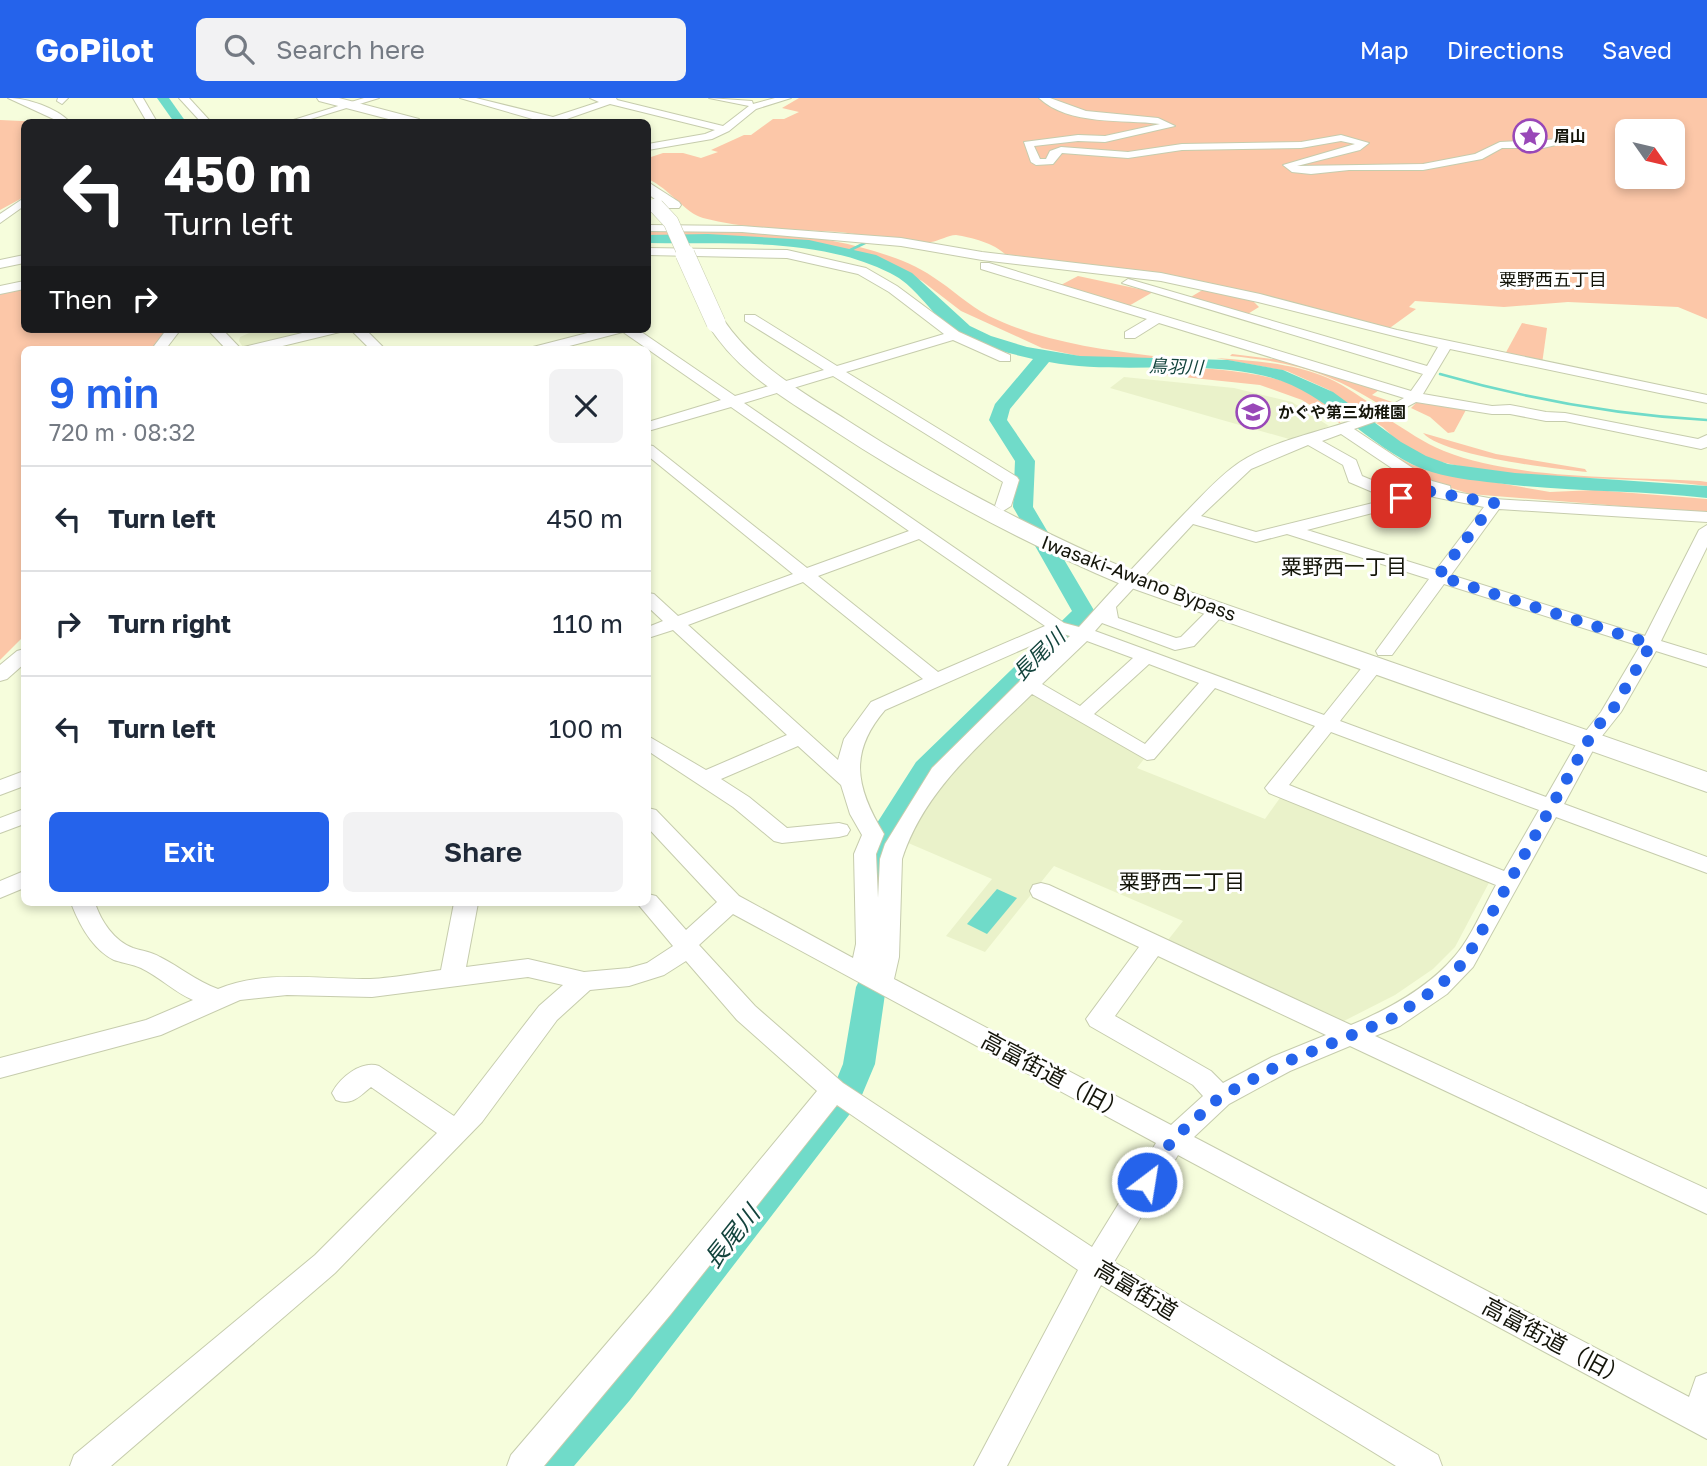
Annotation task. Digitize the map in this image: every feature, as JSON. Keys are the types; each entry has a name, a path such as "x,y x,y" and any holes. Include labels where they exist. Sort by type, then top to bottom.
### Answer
{"highway":[{"path":"324,98 416,119"},
{"path":"349,102 404,119"},
{"name":"Iwasaki-Awano Bypass","path":"656,204 671,222 732,321 724,339 752,369 787,385 894,462 1011,515 1058,541 1218,610 1380,657"},
{"name":"Iwasaki-Awano Bypass","path":"1136,574 1593,733 1707,782"},
{"name":"Iwasaki-Awano Bypass","path":"1593,733 1707,763"}],"street":[{"path":"13,98 61,119"},
{"path":"138,98 150,119"},
{"path":"301,119 349,102 374,98"},
{"path":"465,98 542,119"},
{"path":"595,98 615,100 725,129"},
{"path":"714,98 751,105 786,98"},
{"path":"651,146 700,139 725,129 762,98"},
{"path":"1044,98 1059,107 1126,119 1164,122 1170,126 1137,130 1105,139 1078,138 1028,144 1036,162 1040,163 1049,162 1054,153 1060,150 1128,155 1182,147 1301,145 1341,138 1364,143 1356,148 1288,165 1303,171 1349,167 1401,169 1478,157 1500,145 1554,145 1564,142"},
{"path":"185,100 200,99"},
{"path":"185,100 203,119"},
{"path":"561,119 615,100"},
{"path":"0,220 21,203"},
{"path":"656,204 742,229"},
{"path":"651,228 742,229 901,242 982,256 1056,263 1211,287 1446,345 1707,399"},
{"path":"947,250 946,253 954,256 1414,397 1492,410 1501,408 1550,419 1565,417 1701,444 1707,440"},
{"path":"651,251 787,254 862,271 893,289 954,335 1005,358"},
{"path":"0,264 21,260"},
{"path":"1056,263 1083,274 1129,284 1432,372"},
{"path":"0,276 21,272"},
{"path":"1057,287 1083,274"},
{"path":"0,290 21,286"},
{"path":"1130,335 1158,318"},
{"path":"732,321 834,372 1011,480 1011,515"},
{"path":"265,346 319,333"},
{"path":"361,333 375,346"},
{"path":"553,346 604,333"},
{"path":"634,333 1058,627 1089,635 1707,865"},
{"path":"651,426 954,335"},
{"path":"884,839 939,773 1089,635 1107,607 1136,574 1221,486 1245,466 1277,451 1383,414 1414,397 1432,372 1446,345"},
{"path":"1343,428 1426,484 1468,496 1561,507"},
{"path":"1310,440 1350,463 1355,479 1405,500"},
{"path":"651,451 936,680"},
{"path":"1191,518 1256,537 1405,500 1427,491 1494,503 1707,517"},
{"path":"1494,503 1380,657 1276,788 1511,882"},
{"path":"1288,529 1707,661"},
{"path":"990,1466 1096,1266 1172,1140 1220,1097 1281,1064 1353,1037 1391,1019 1437,988 1465,961 1593,733 1609,716 1651,644 1707,530"},
{"path":"651,632 922,532"},
{"path":"651,601 849,782"},
{"path":"1107,607 1110,621 1175,644 1187,642 1218,610"},
{"path":"872,978 887,957 877,876 891,859 884,839 864,824 849,782 847,763 851,743 864,721 878,706 1058,627"},
{"path":"1082,715 1146,656"},
{"path":"0,675 21,658"},
{"path":"1033,686 1147,754 1211,681"},
{"path":"706,778 800,737"},
{"path":"651,744 741,802 782,836 838,830"},
{"path":"0,788 21,779"},
{"path":"0,826 21,817"},
{"name":"高富街道（旧）","path":"651,818 732,902 1172,1140 1703,1420"},
{"path":"0,890 21,880"},
{"path":"1041,891 1707,1202"},
{"path":"0,1068 152,1028 237,991 287,986 372,988 528,968 584,981 629,977 655,969 685,946 732,902"},
{"path":"84,906 88,917 106,942 121,953 149,962 191,989 216,998"},
{"path":"452,978 465,906"},
{"name":"高富街道","path":"651,906 746,1013 844,1096 1096,1266 1426,1466"},
{"path":"1154,944 1099,1019 1202,1078 1220,1097"},
{"path":"86,1466 325,1264 473,1114 548,1013 584,981"},
{"path":"345,1093 370,1073 456,1132"},
{"path":"523,1466 660,1304 773,1162 844,1096"},
{"path":"1703,1420 1707,1388"}],"shaded area":[{"path":"799,98 1707,98 1707,319 1678,307 1568,302 1504,307 1415,301 1409,307 1416,309 1387,330 1173,277 1005,254 969,237 956,235 931,242 909,242 840,232 720,222 696,215 651,180 651,157 663,153 683,153 701,158 718,152 711,150 744,135 751,135 773,119 784,119 799,112 782,108"},
{"path":"0,120 21,121 21,199 0,210"},
{"path":"651,231 762,233 819,238 847,244 889,256 919,269 981,312 1008,325 1069,343 1153,356 1150,361 1101,361 1042,348 961,311 922,281 869,255 803,242 765,238 651,235"},
{"path":"1078,276 1153,292 1127,307 1059,286"},
{"path":"21,288 21,333 166,333 157,346 21,346 21,639 0,660 0,292"},
{"path":"1206,288 1250,298 1259,307 1246,315 1189,298"},
{"path":"1522,323 1547,328 1542,364 1504,356"},
{"path":"249,333 314,333 261,346 242,346 240,337"},
{"path":"1232,354 1272,359 1277,356 1382,388 1372,395 1395,403 1385,408 1347,386 1312,371 1230,356"},
{"path":"1216,358 1273,364 1315,373 1341,385 1379,409 1363,416 1329,390 1287,371"},
{"path":"1174,366 1242,372 1293,384 1314,394 1331,407 1341,424 1302,400 1260,385 1155,374 1161,369"},
{"name":"かぐや第三幼稚園","path":"1124,377 1234,388 1292,402 1329,426 1296,441 1110,388"},
{"path":"1419,400 1467,408 1454,432 1448,433 1430,417 1411,408"},
{"path":"1388,419 1444,451 1504,467 1570,475 1700,481 1707,482 1707,486 1521,475 1448,464 1413,453 1402,446 1376,423"},
{"path":"1423,433 1496,454 1585,469 1587,472 1475,455 1435,441"},
{"path":"1400,458 1413,465 1453,475 1550,492 1595,490 1707,499 1707,513 1470,494 1420,478 1395,459"},
{"path":"1030,690 1144,759 1137,768 1265,819 1282,795 1492,877 1455,947 1433,969 1395,995 1338,1024 1168,944 1168,940 1183,921 1054,866 985,952 946,936 992,879 906,842 944,776"}],"water":[{"path":"997,889 1017,898 987,934 967,924"}],"waterway":[{"name":"鳥羽川","path":"163,98 178,119"},
{"name":"鳥羽川","path":"651,239 775,241 841,250 871,259 907,276 947,317 971,334 1051,358 1080,362 1228,365 1277,374 1327,396 1406,454 1446,470 1515,479 1707,492"},
{"path":"844,253 867,242"},
{"name":"長尾川","path":"877,931 879,911 875,861 887,829 925,768 1084,612 1023,507 1025,461 998,420 1001,408 1044,357"},
{"path":"1440,374 1572,405 1707,420"},
{"name":"長尾川","path":"548,1466 616,1387 847,1093 859,1064 871,987"}],"place":[{"name":"眉山","path":"1530,136"},
{"name":"かぐや第三幼稚園","path":"1253,412"}],"district":[{"name":"粟野西五丁目","path":"1553,280"},
{"name":"粟野西一丁目","path":"1344,567"},
{"name":"粟野西二丁目","path":"1182,882"}],"route":[{"path":"1147,1182 1172,1140 1220,1097 1281,1064 1353,1037 1391,1019 1437,988 1465,961 1588,741 1598,725 1609,716 1651,644 1438,576 1494,503 1470,501 1427,491 1405,500 1401,498"}]}
